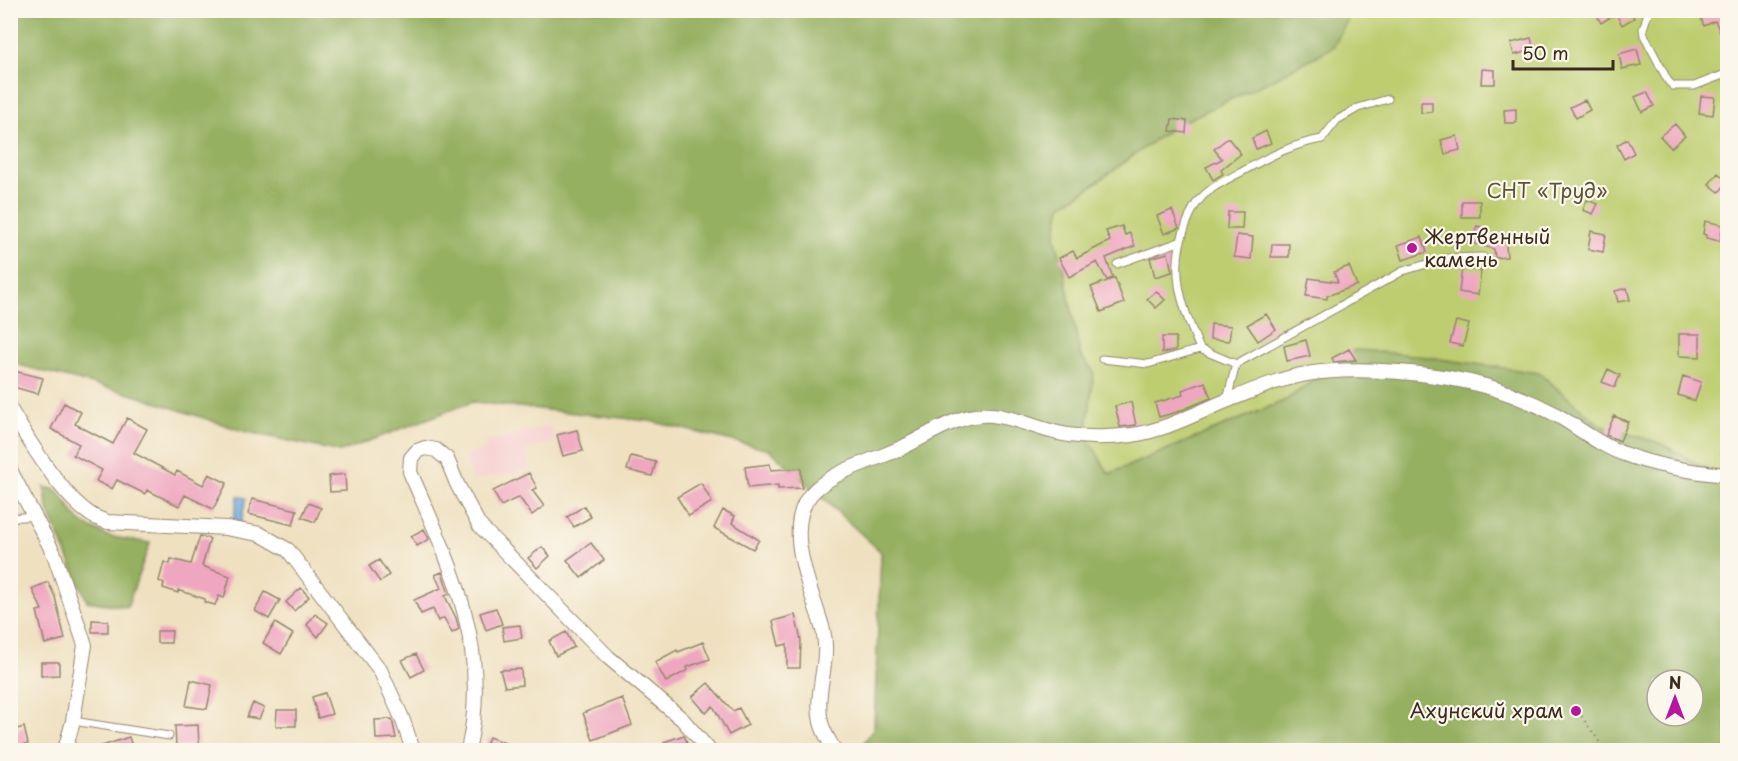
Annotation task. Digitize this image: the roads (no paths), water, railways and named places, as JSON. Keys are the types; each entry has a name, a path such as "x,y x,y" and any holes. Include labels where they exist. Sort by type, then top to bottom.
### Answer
{"street":[{"path":"834,750 821,723 819,692 825,664 825,637 802,564 799,534 802,511 807,498 817,488 836,476 956,422 989,415 1059,433 1105,437 1158,430 1227,400 1306,374 1405,372 1479,384 1521,399 1554,414 1623,454 1667,467 1728,475"},
{"path":"10,409 50,471 90,514 108,522 226,528 260,534 288,550 381,670 402,717 413,750"},
{"path":"468,750 474,715 475,676 471,637 458,584 410,472 411,458 417,451 425,448 436,450 447,459 457,484 479,525 608,657 682,719 709,750"},
{"path":"10,470 54,554 85,645 73,721 65,750"}],"lane":[{"path":"1649,10 1643,29 1644,35 1668,81 1673,86 1694,86 1728,73"},
{"path":"1200,349 1183,307 1176,262 1179,242 1191,213 1201,197 1213,188 1281,151 1322,139 1337,120 1358,108 1388,99"},
{"path":"1117,264 1179,242"},
{"path":"1227,400 1236,364 1403,271 1447,258 1483,257"},
{"path":"1102,359 1148,364 1200,349 1236,364"},
{"path":"10,518 35,516"},
{"path":"73,721 169,736"}],"water":[{"path":"238,496 246,498 241,523 233,521"}],"place":[{"name":"Жертвенный камень","path":"1412,248"},
{"name":"Ахунский храм","path":"1576,711"}],"park label":[{"name":"СНТ «Труд»","path":"1547,191"}]}
